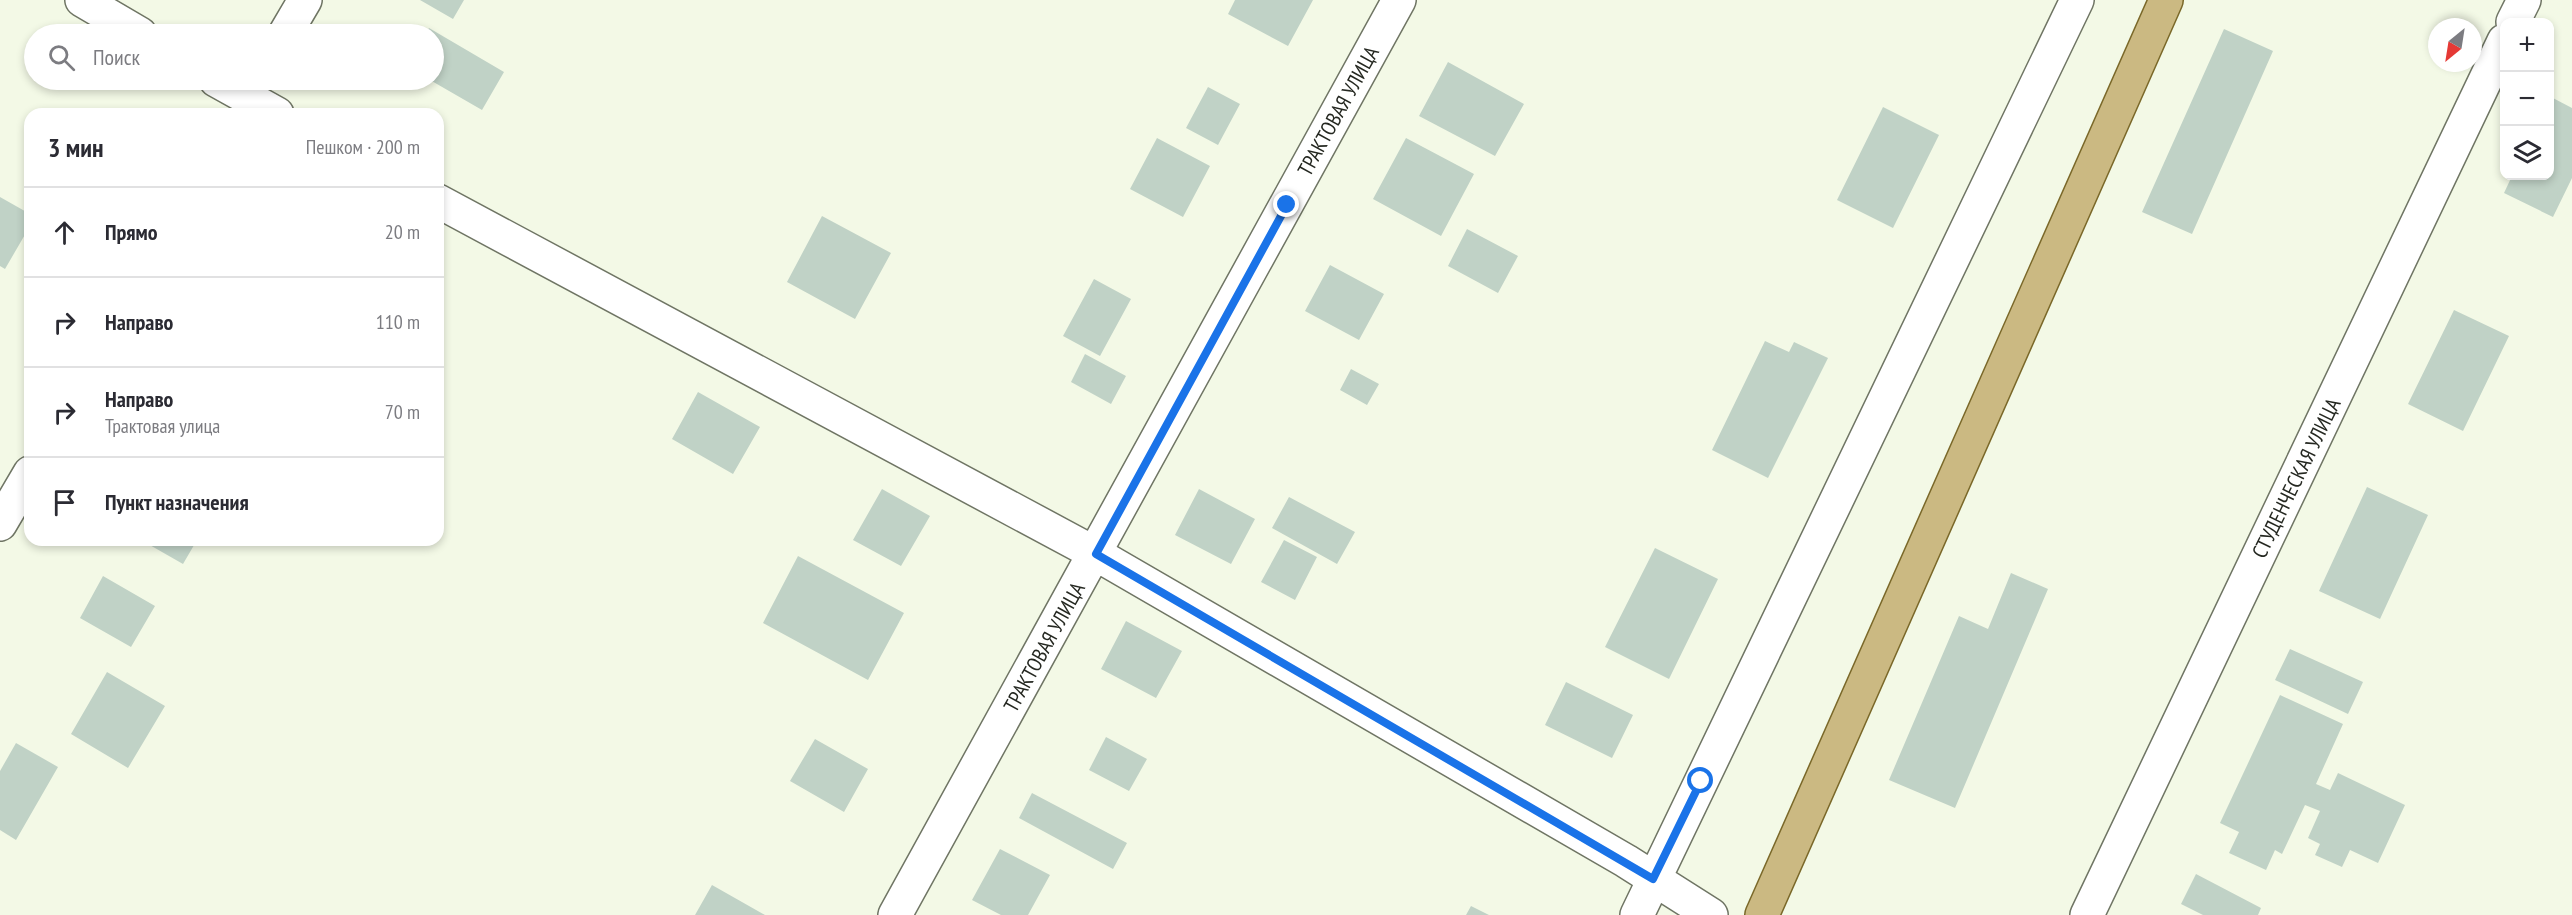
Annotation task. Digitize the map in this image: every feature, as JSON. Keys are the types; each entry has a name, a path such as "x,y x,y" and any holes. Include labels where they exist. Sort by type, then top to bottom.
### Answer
{"main road":[{"path":"1762,915 2166,0"}],"street":[{"path":"82,0 123,24"},
{"path":"291,24 305,0"},
{"name":"ТРАКТОВАЯ УЛИЦА","path":"895,915 1096,554 1399,0"},
{"path":"1637,915 2077,0"},
{"path":"2515,18 2524,0"},
{"name":"СТУДЕНЧЕСКАЯ УЛИЦА","path":"2086,915 2500,51"},
{"path":"248,97 267,108"},
{"path":"444,204 1096,554 1711,915"},
{"path":"0,524 24,483"}],"building":[{"path":"420,0 464,0 453,19"},
{"path":"1235,0 1313,0 1288,46 1228,14"},
{"path":"2224,29 2273,51 2192,234 2142,212"},
{"path":"444,37 504,72 482,110 444,88"},
{"path":"1448,62 1524,104 1495,156 1419,116"},
{"path":"1208,87 1240,104 1218,145 1186,128"},
{"path":"2554,99 2572,108 2572,178 2553,217 2504,193 2510,180 2554,180"},
{"path":"1883,107 1939,135 1893,228 1837,200"},
{"path":"1157,138 1210,166 1183,217 1130,189"},
{"path":"1406,138 1474,174 1441,236 1373,199"},
{"path":"0,197 24,211 24,236 5,269 0,266"},
{"path":"822,216 891,253 855,319 787,282"},
{"path":"1467,229 1518,256 1498,293 1448,266"},
{"path":"1330,265 1384,294 1359,340 1305,311"},
{"path":"1094,279 1131,299 1100,356 1063,336"},
{"path":"2454,310 2509,336 2463,431 2408,404"},
{"path":"1765,341 1789,352 1794,342 1828,358 1768,478 1712,450"},
{"path":"1085,354 1126,376 1111,404 1071,382"},
{"path":"1351,369 1379,384 1367,405 1340,390"},
{"path":"698,392 760,427 733,474 672,439"},
{"path":"2367,487 2428,515 2380,619 2319,591"},
{"path":"882,489 930,516 901,566 853,540"},
{"path":"1199,489 1255,519 1231,564 1175,535"},
{"path":"1289,497 1355,532 1337,564 1272,528"},
{"path":"1284,540 1317,557 1295,600 1261,582"},
{"path":"152,546 194,546 183,564"},
{"path":"1655,548 1718,579 1669,679 1605,647"},
{"path":"798,556 904,613 868,680 763,623"},
{"path":"2011,573 2048,589 1955,808 1889,780 1959,616 1988,629"},
{"path":"103,576 155,606 131,647 80,618"},
{"path":"1126,621 1182,651 1156,698 1101,669"},
{"path":"2290,649 2363,682 2348,714 2275,680"},
{"path":"107,672 165,706 128,768 71,734"},
{"path":"1566,682 1633,715 1612,758 1545,725"},
{"path":"2280,695 2343,724 2316,784 2330,790 2338,773 2405,805 2378,863 2350,850 2342,867 2315,855 2320,844 2308,838 2320,811 2305,805 2282,854 2275,850 2266,870 2229,853 2239,832 2220,823"},
{"path":"1106,737 1147,759 1129,791 1089,770"},
{"path":"815,739 868,769 844,812 790,781"},
{"path":"16,743 58,767 16,840 0,830 0,771"},
{"path":"1032,793 1127,843 1113,869 1019,818"},
{"path":"1000,849 1050,875 1028,915 1001,915 972,900"},
{"path":"2196,874 2261,908 2258,915 2203,915 2181,904"},
{"path":"712,885 765,915 695,915"},
{"path":"1471,906 1489,915 1466,915"}],"route":[{"path":"1287,205 1096,554 1626,861 1653,879 1701,781"}]}
